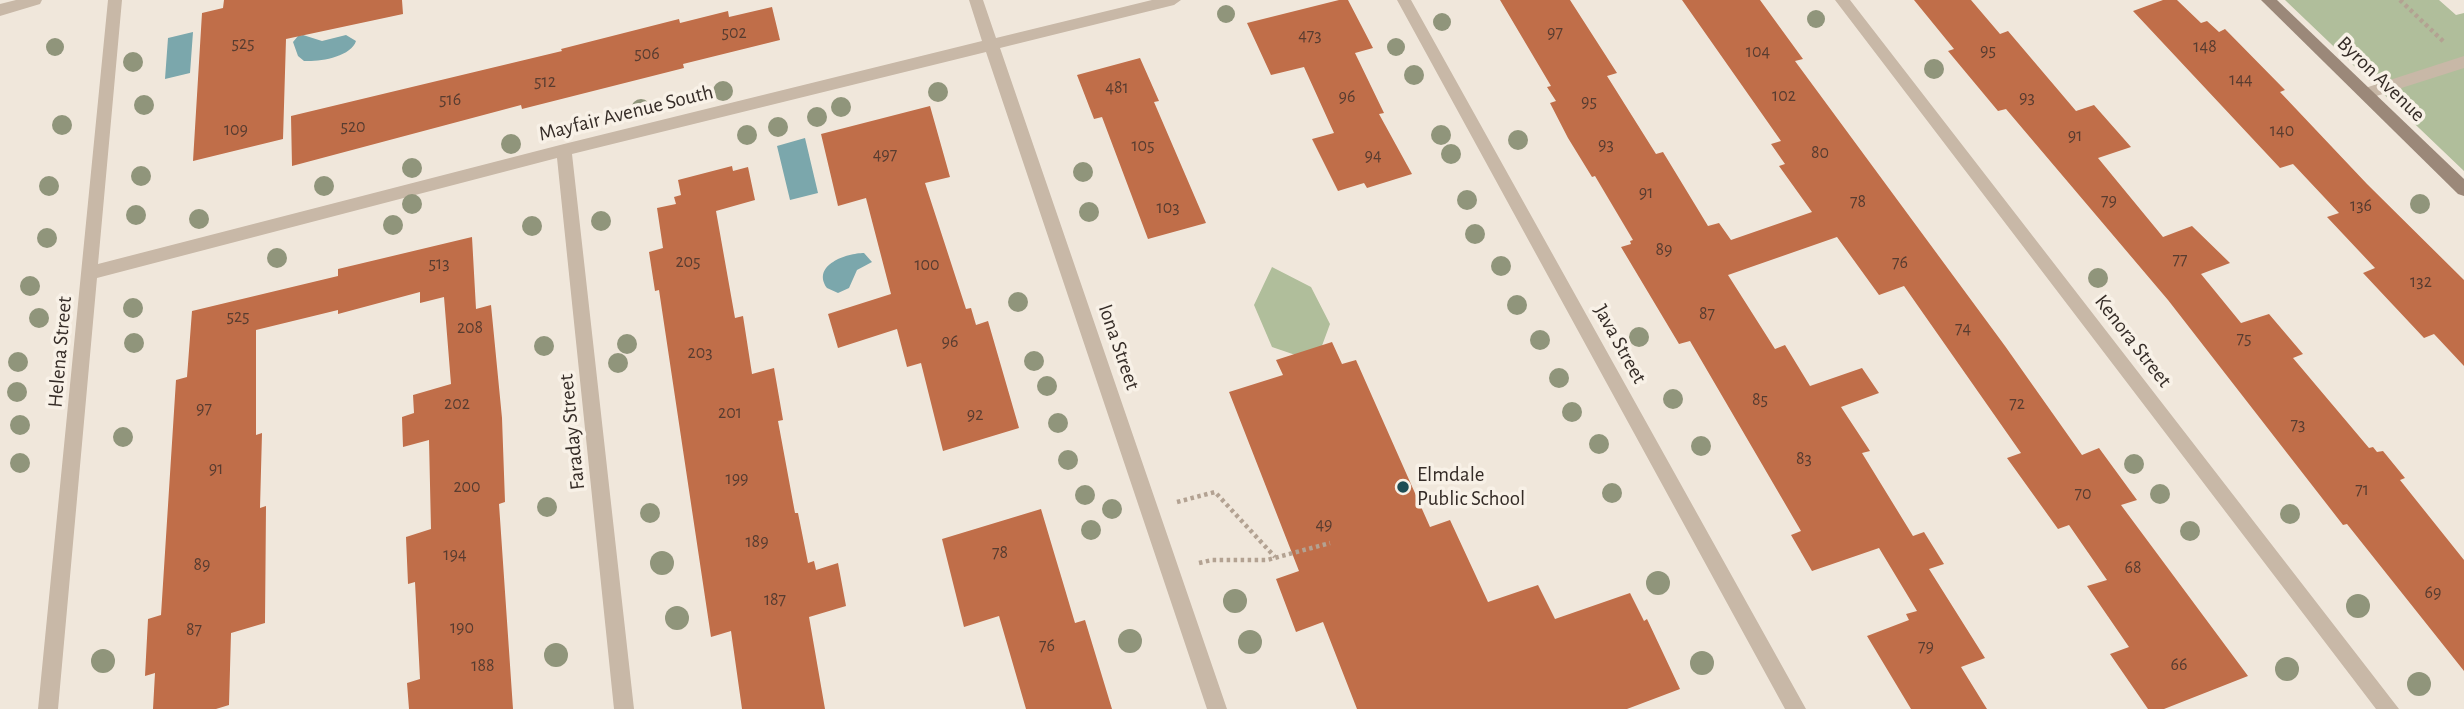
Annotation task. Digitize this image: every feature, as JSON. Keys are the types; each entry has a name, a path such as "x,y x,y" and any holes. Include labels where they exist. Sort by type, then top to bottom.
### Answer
{"street":[{"path":"0,10 35,0"},
{"name":"Helena Street","path":"48,709 115,0"},
{"name":"Iona Street","path":"976,0 1217,709"},
{"name":"Mayfair Avenue South","path":"90,272 564,150 1174,0"},
{"name":"Java Street","path":"1404,0 1796,709"},
{"name":"Kenora Street","path":"1842,0 2389,709"},
{"name":"Byron Avenue","path":"2268,0 2464,189"},
{"path":"2367,93 2463,62"},
{"name":"Faraday Street","path":"564,150 624,709"}],"path":[{"path":"2400,0 2463,62"},
{"path":"1176,502 1215,492 1275,558"},
{"path":"1171,571 1212,559 1275,558 1331,543"}],"green space":[{"path":"2285,0 2439,0 2456,15 2464,13 2464,171"},
{"path":"1272,267 1311,287 1330,324 1316,362 1272,347 1254,305"}],"water":[{"path":"193,32 190,73 165,79 168,38"},
{"path":"303,35 322,41 346,35 356,41 341,55 318,61 304,61 298,56 293,42"},
{"path":"805,138 818,193 790,200 777,146"},
{"path":"864,253 872,262 857,270 849,288 838,293 827,288 823,280 827,267 841,258"}],"building":[{"path":"224,0 402,0 403,14 286,39 283,139 193,161 202,13 223,8"},
{"path":"1348,0 1373,48 1355,53 1384,113 1379,114 1412,174 1367,188 1364,183 1338,191 1312,139 1334,133 1304,67 1271,75 1247,23"},
{"path":"1500,0 1570,0 1617,73 1607,76 1656,154 1663,152 1708,226 1719,223 1731,240 1812,212 1779,166 1785,164 1771,144 1781,141 1682,0 1760,0 1803,59 1795,61 2082,455 2099,448 2137,500 2121,505 2248,676 2164,709 2148,709 2110,654 2129,647 2087,586 2107,580 2069,525 2058,529 2007,458 2021,453 1904,286 1879,295 1837,237 1728,275 1775,349 1785,345 1810,386 1862,368 1879,393 1841,407 1870,451 1862,453 1913,536 1924,532 1944,564 1929,569 1985,658 1961,667 1987,709 1911,709 1867,636 1909,620 1906,614 1917,611 1879,548 1812,571 1791,535 1801,531 1690,341 1679,344 1621,247 1631,244 1630,241 1633,240 1595,176 1592,177 1568,138 1550,103 1556,101 1547,87 1551,86"},
{"path":"1914,0 1971,0 2000,34 2008,31 2076,111 2094,105 2131,147 2098,158 2163,237 2192,226 2230,263 2201,274 2241,323 2269,314 2303,354 2293,358 2369,448 2373,447 2377,452 2383,451 2405,478 2400,480 2464,560 2464,671 2347,524 2343,525 2168,300 2006,109 1998,111 1948,51 1954,49"},
{"path":"2163,0 2177,0 2201,23 2207,21 2219,32 2225,29 2285,90 2280,92 2367,184 2464,280 2464,366 2434,334 2424,338 2363,273 2375,268 2327,217 2339,213 2293,164 2280,168 2133,11"},
{"path":"772,7 780,40 683,64 684,68 522,109 521,105 292,166 291,116 562,51 561,49 679,19 680,23 728,11 729,17"},
{"path":"1140,58 1159,101 1154,102 1206,223 1148,239 1102,117 1094,119 1077,75"},
{"path":"930,106 950,177 925,183 966,309 971,308 976,325 988,321 1019,428 943,451 921,363 907,367 897,329 838,348 828,314 891,294 866,198 838,206 821,134"},
{"path":"732,166 733,171 748,167 755,200 716,211 735,318 743,316 752,374 774,368 783,420 778,421 795,513 798,513 808,563 814,561 816,570 838,563 846,606 809,617 825,709 742,709 731,631 711,637 659,290 655,291 649,252 663,248 657,208 676,204 674,197 681,195 678,180"},
{"path":"472,237 476,309 491,305 502,418 505,502 499,504 513,709 409,709 407,683 420,679 415,582 408,584 406,537 431,529 429,440 403,447 402,417 414,413 413,395 451,384 444,297 420,303 420,292 338,314 338,310 256,330 256,435 262,433 260,508 266,506 265,623 231,633 229,705 216,709 153,709 155,673 145,676 148,619 161,615 176,380 187,377 192,311 338,276 338,269"},
{"path":"1332,342 1342,364 1356,360 1430,527 1450,520 1488,602 1538,585 1555,619 1630,593 1644,621 1647,619 1680,689 1627,709 1357,709 1323,622 1296,632 1276,579 1299,571 1229,392 1283,375 1276,360"},
{"path":"1041,509 1075,623 1085,620 1112,709 1026,709 999,616 964,627 942,539"}],"place":[{"name":"Elmdale Public School","path":"1403,487"}]}
